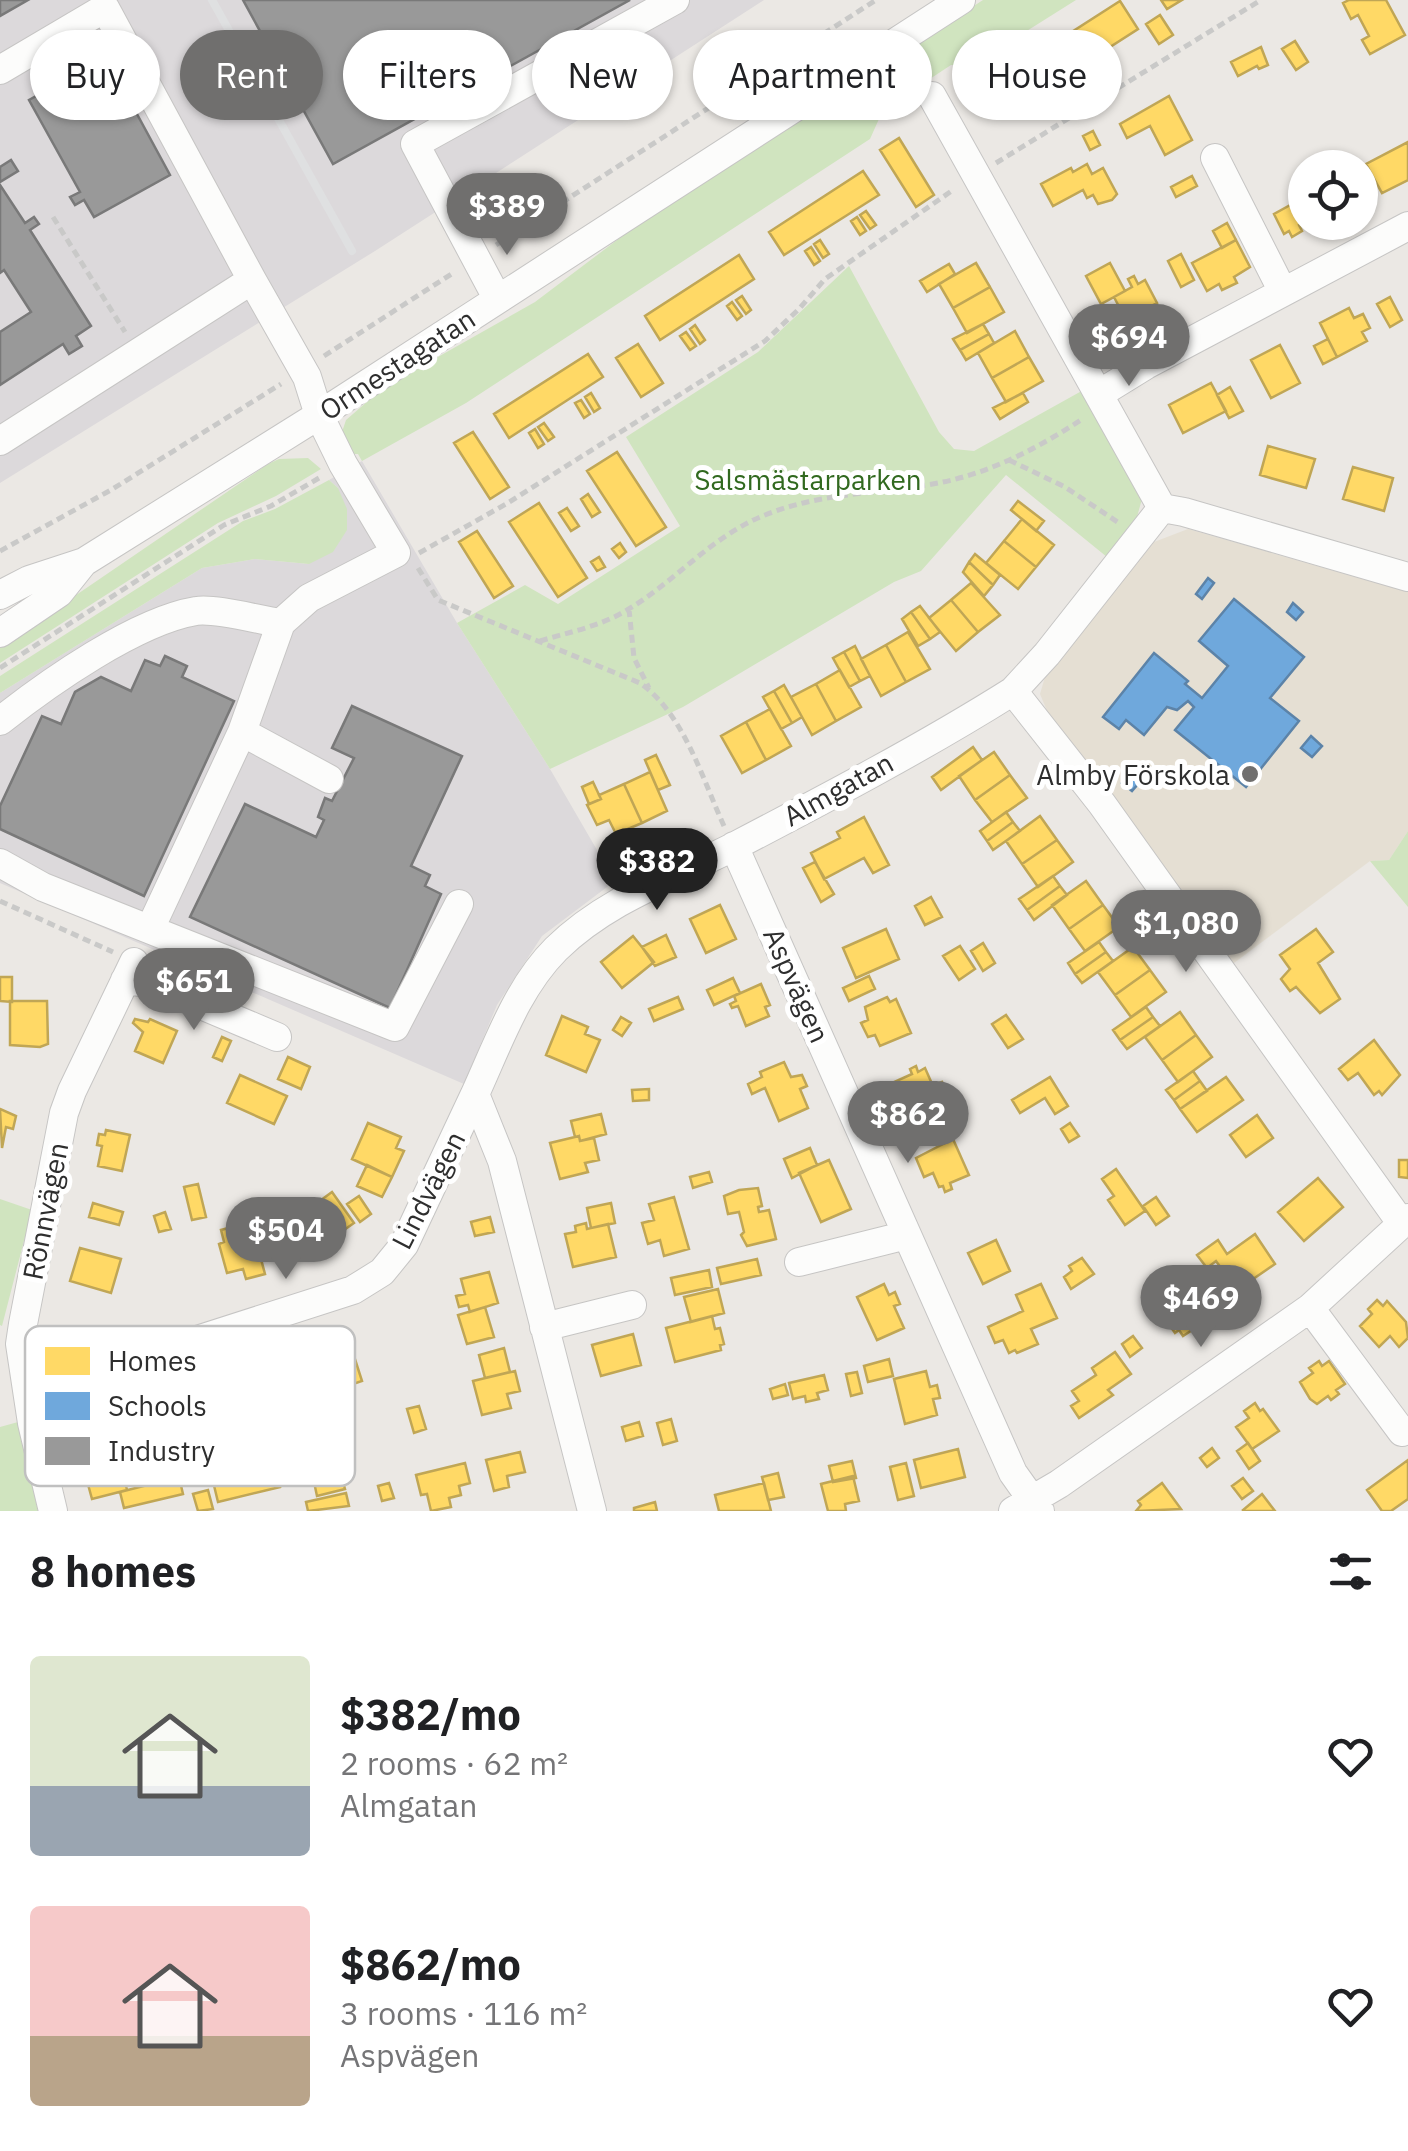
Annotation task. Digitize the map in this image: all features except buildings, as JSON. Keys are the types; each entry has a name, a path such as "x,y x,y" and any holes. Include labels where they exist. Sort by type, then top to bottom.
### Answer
{"street":[{"path":"497,298 415,144 675,0"},
{"name":"Ormestagatan","path":"0,595 29,580 84,562 961,0"},
{"path":"0,70 105,8 303,370 318,415 396,553 309,598 281,623 242,732 150,929"},
{"path":"932,96 1162,508 1408,577"},
{"path":"1214,158 1283,292"},
{"path":"1099,394 1408,226"},
{"path":"0,441 252,280"},
{"name":"Almgatan","path":"475,1094 520,997 556,949 596,916 638,890 734,846 1014,692 1162,508"},
{"name":"Ormestagatan","path":"0,633 58,593 84,562"},
{"path":"0,720 51,681 125,639 198,610 281,623"},
{"path":"1014,692 1102,804 1405,1221 1310,1308 1029,1508"},
{"path":"242,732 329,779"},
{"name":"Aspvägen","path":"734,846 1029,1508"},
{"path":"0,863 43,887 396,1027 459,904"},
{"path":"130,971 148,983 277,1037"},
{"name":"Rönnvägen","path":"25,1371 20,1344 64,1113 130,971"},
{"path":"475,1094 502,1161 592,1511"},
{"name":"Lindvägen","path":"241,1326 353,1290 382,1272 404,1244 475,1094"},
{"path":"799,1262 907,1234"},
{"path":"544,1327 632,1304"},
{"path":"1310,1308 1402,1432"},
{"name":"Rönnvägen","path":"47,1486 53,1511"}],"path":[{"path":"0,551 111,490 303,370 876,0"},
{"path":"651,691 640,683 438,600 412,557 450,538 765,341 824,279 922,210 1260,0"},
{"path":"53,217 138,351"},
{"path":"538,642 594,625 629,608 664,585 712,544 764,515 830,496 956,479 1008,460 1058,435 1088,415 1099,394"},
{"path":"1008,460 1065,487 1141,537"},
{"path":"0,668 224,526 271,506 344,464"},
{"path":"629,608 634,658 651,691 676,724 734,846"},
{"path":"0,901 130,971"}],"shaded area":[{"path":"0,0 764,0 718,30 693,30 693,46 673,59 673,30 532,30 532,120 578,120 0,483"},
{"path":"362,461 615,881 542,936 497,1005 464,1084 0,883 0,693 202,568 255,559 309,564 338,488 329,480"},
{"name":"Almby Förskola","path":"1188,529 1408,592 1408,831 1389,860 1370,861 1230,966 1050,718 1040,694 1045,677 1154,542"}],"green space":[{"path":"983,0 1076,0 1028,30 952,30 952,65 932,78 932,33"},
{"path":"799,120 879,120 870,139 466,403 362,461 358,454 345,454 342,432 346,420 383,388 535,302 629,231"},
{"name":"Salsmästarparken","path":"849,266 939,432 954,449 974,451 1087,388 1145,488 1137,517 1107,557 1006,475 921,571 894,582 683,707 550,769 457,623 525,585 558,604 680,526 626,437 758,352"},
{"path":"308,458 321,469 276,496 218,523 0,663 0,647 268,464 279,459"},
{"path":"329,480 338,488 347,509 347,530 333,552 309,564 255,559 202,568 0,693 0,676 243,521"},
{"path":"1408,831 1408,907 1370,861 1389,860"},
{"path":"0,1199 32,1210 2,1326 0,1325"},
{"path":"18,1422 25,1453 25,1486 32,1486 38,1511 0,1511 0,1427"}],"railway":[{"path":"212,0 352,251"}],"place":[{"name":"Almby Förskola","path":"1250,774"}]}
